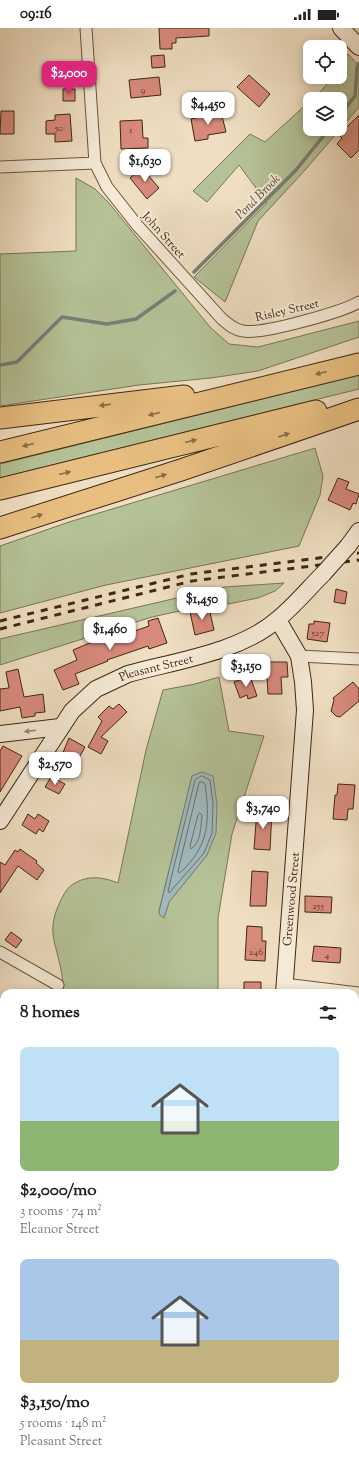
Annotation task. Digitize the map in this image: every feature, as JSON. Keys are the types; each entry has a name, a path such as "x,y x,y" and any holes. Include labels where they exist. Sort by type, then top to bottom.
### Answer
{"highway":[{"path":"0,452 359,364"},
{"path":"0,418 269,386"},
{"path":"0,489 359,401"},
{"path":"0,528 174,472 359,409"}],"street":[{"path":"0,167 94,163 86,28"},
{"path":"341,28 359,46"},
{"name":"John Street","path":"94,163 107,187 137,225 222,319"},
{"name":"Risley Street","path":"222,319 238,330 258,331 340,312 359,302"},
{"name":"Pleasant Street","path":"0,821 60,727 72,711 86,697 113,680 128,674 224,648 256,633 278,620 323,574 359,531"},
{"name":"Greenwood Street","path":"278,620 298,656 303,682 305,726 284,988"},
{"path":"298,656 359,659"},
{"path":"0,734 60,727"},
{"path":"0,952 58,985"},
{"path":"284,988 299,989"}],"green space":[{"path":"348,54 359,66 359,107 347,121 347,92 320,92 327,84 347,84"},
{"path":"303,107 303,136 334,136 258,221 225,302 194,277 267,203 239,165 207,202 193,191 250,134 265,142"},
{"path":"76,178 95,189 109,203 210,327 229,344 258,347 359,321 359,337 258,371 211,378 139,385 0,406 0,254 76,251"},
{"path":"359,375 359,389 0,478 0,464"},
{"path":"315,448 323,476 320,495 299,546 106,585 0,613 0,546 69,522"},
{"path":"284,583 275,591 258,598 223,605 207,605 152,617 0,665 0,639 224,587"},
{"path":"219,677 229,731 264,736 232,834 218,918 218,989 63,989 62,974 53,930 54,918 58,906 68,889 80,880 96,878 107,879 118,883 146,750 163,690 195,684","holes":["202,772 207,855 169,902 164,918 159,911 192,776"]}],"water":[{"path":"202,772 213,776 217,804 216,833 207,855 169,902 164,918 159,912 192,776"}],"building":[{"path":"159,28 209,28 209,36 176,38 176,43 172,43 172,49 160,49"},
{"path":"164,55 165,67 152,68 151,56"},
{"path":"249,75 270,94 259,107 237,87"},
{"path":"159,77 161,95 131,98 129,80"},
{"path":"63,89 75,89 75,101 63,101"},
{"path":"1,111 14,111 14,134 0,134"},
{"path":"221,112 226,132 208,135 208,139 195,141 191,119"},
{"path":"70,114 72,141 55,142 55,134 46,134 46,121 55,120 55,115"},
{"path":"359,115 359,150 351,158 337,144 342,138 340,136 347,136 347,127"},
{"path":"142,120 143,138 148,138 148,148 121,149 120,121"},
{"path":"142,168 159,188 147,199 130,178"},
{"path":"338,478 349,482 346,489 359,494 356,504 353,503 350,510 328,500"},
{"path":"336,589 347,592 345,604 334,602"},
{"path":"209,608 214,630 195,635 190,612"},
{"path":"158,618 167,643 149,649 148,646 107,660 108,661 75,674 79,684 63,690 54,670 77,660 73,650 123,629 124,632 128,631 129,633 149,626 148,621"},
{"path":"314,621 330,623 327,642 307,639 309,624 314,624"},
{"path":"266,662 287,662 288,677 281,677 282,694 268,694"},
{"path":"18,669 24,697 43,694 45,712 35,713 35,716 22,718 20,707 0,711 0,689 9,688 6,672"},
{"path":"250,676 257,696 248,699 247,695 240,698 234,682"},
{"path":"353,682 359,689 359,701 340,717 336,716 331,711 334,700 333,698"},
{"path":"119,704 127,712 101,737 108,741 101,754 88,747 102,721 98,717 109,706 113,709"},
{"path":"69,738 85,747 76,763 62,755"},
{"path":"3,746 22,756 0,792 0,751"},
{"path":"51,777 65,784 59,794 45,787"},
{"path":"338,784 355,785 353,809 348,809 347,820 333,819 335,795 337,795"},
{"path":"257,809 272,810 270,850 254,849"},
{"path":"28,814 35,819 38,814 49,821 43,832 39,829 36,834 22,825"},
{"path":"20,849 37,861 36,863 44,870 37,880 18,866 0,893 0,862 5,865 15,850 18,852"},
{"path":"252,871 268,872 266,906 250,906"},
{"path":"305,896 332,897 331,913 305,912"},
{"path":"247,926 262,927 262,941 266,941 265,961 245,960"},
{"path":"11,932 22,940 16,948 5,940"},
{"path":"314,946 341,948 340,963 312,961"},
{"path":"244,982 261,982 261,989 244,989"}],"waterway":[{"name":"Pond Brook","path":"347,106 355,96 357,67 359,63"},
{"name":"Pond Brook","path":"194,272 296,170 323,136"},
{"name":"Pond Brook","path":"0,365 17,362 62,317 107,324 136,319 175,291"}],"railway":[{"path":"0,621 191,574 359,553"},
{"path":"0,629 192,581 359,560"}]}
